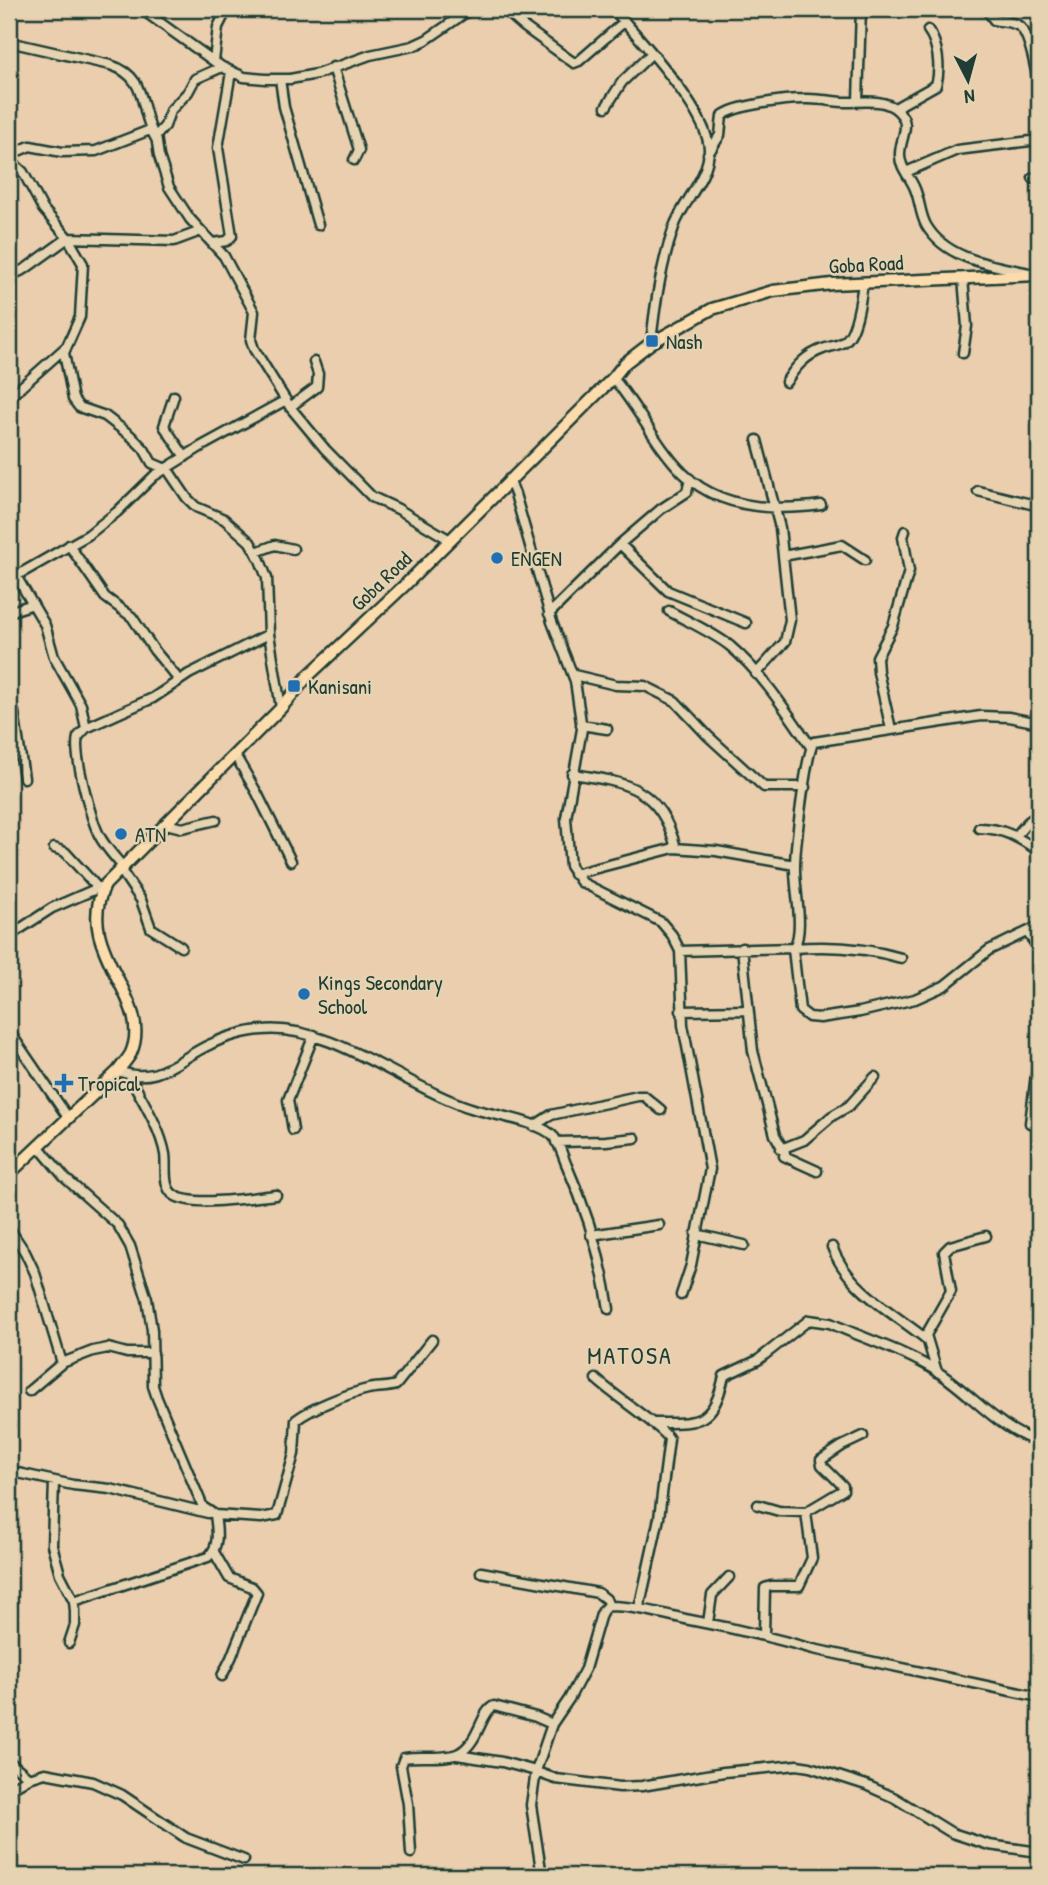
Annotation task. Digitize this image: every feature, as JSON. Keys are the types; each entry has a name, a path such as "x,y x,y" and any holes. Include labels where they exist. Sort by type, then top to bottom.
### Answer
{"main road":[{"name":"Goba Road","path":"101,886 625,363 651,343 712,309 773,291 832,284 1038,275"},
{"path":"9,1174 118,1071 131,1053 134,1025 132,1009 102,947 97,929 97,903 101,886"}],"street":[{"path":"141,9 231,72 244,77 280,79 317,74 370,54 420,43 471,9"},
{"path":"214,61 218,27 227,9"},
{"path":"504,9 574,62 579,61 625,22"},
{"path":"612,9 681,89 708,143 708,154"},
{"path":"858,101 861,9"},
{"path":"986,9 992,19 1021,28 1030,50 1039,88"},
{"path":"895,108 936,85 937,53 928,30"},
{"path":"9,42 110,65 125,71 139,87 169,187 201,231 224,256 254,312 253,347 288,404 325,449 374,499 398,509 450,540"},
{"path":"1030,50 1039,48"},
{"path":"606,107 622,82 652,53"},
{"path":"156,139 170,111 188,92 195,79 222,67"},
{"path":"334,67 359,150 354,160"},
{"path":"213,243 227,241 232,236 218,148 231,72"},
{"path":"280,79 284,107 318,225"},
{"path":"651,343 663,267 675,227 699,180 708,154 720,135 722,118 726,113 764,103 802,99 858,101 875,102 895,108 905,122 900,156 916,191 925,223 945,246 969,258 1038,275"},
{"path":"150,130 96,151 62,152 30,146 9,157 23,172 43,209 80,256 84,271 78,323 64,353 76,404 105,416 131,436 152,463 166,469 196,507 231,525 256,552 267,578 269,634 281,708"},
{"path":"906,172 957,150 1039,140"},
{"path":"9,276 25,269 68,238 174,241 201,231"},
{"path":"963,278 967,326 963,353"},
{"path":"786,382 805,357 848,339 860,305 863,283"},
{"path":"11,396 66,347"},
{"path":"86,728 81,705 54,657 46,628 33,604 12,578 107,521 154,476 317,387 318,374 314,362"},
{"path":"613,377 674,462 690,479 722,497 758,507 821,505"},
{"path":"174,396 164,428 185,457"},
{"path":"756,674 783,646 788,634 790,616 775,508 757,440"},
{"path":"509,479 549,614 574,676 581,737 572,774 566,831 569,859 574,874 581,882 660,922 673,935 680,951 681,1011 710,1169 691,1265 681,1294"},
{"path":"549,614 620,544 661,509 687,492 690,479"},
{"path":"978,491 1039,506"},
{"path":"891,729 881,689 877,657 893,626 909,571 903,537 905,531"},
{"path":"620,544 668,592 746,623"},
{"path":"69,545 105,597 132,617 179,680"},
{"path":"256,552 275,545 293,549"},
{"path":"783,556 842,545 865,559"},
{"path":"9,612 33,604"},
{"path":"669,611 728,645 756,674 811,747"},
{"path":"181,947 151,928 141,900 102,840 93,821 76,744 86,728 153,698 179,680 269,634"},
{"path":"574,676 616,685 645,686 666,696 684,708 708,736 764,787 805,787"},
{"path":"9,704 15,712 24,778"},
{"path":"1039,723 1009,717 981,716 856,736 820,739 813,743 795,865 798,934 794,948 800,1010 804,1015 815,1019 860,1012 922,996 950,982 989,950 1039,926"},
{"path":"581,725 607,729"},
{"path":"235,755 292,861"},
{"path":"572,774 628,785 642,791 670,826 676,848"},
{"path":"1016,836 1039,814"},
{"path":"166,824 183,828 216,820"},
{"path":"979,828 999,829 1039,851"},
{"path":"9,936 41,914 101,886 65,852 54,848"},
{"path":"574,874 676,848 716,851 795,865"},
{"path":"1027,932 1039,949"},
{"path":"680,951 830,945 901,958"},
{"path":"742,948 752,1051 775,1135 785,1153 784,1156 817,1171"},
{"path":"681,1011 748,1010"},
{"path":"118,1071 129,1075 149,1076 160,1073 212,1043 254,1031 296,1030 314,1035 461,1105 534,1126 550,1134 556,1142 576,1187 604,1276 609,1309"},
{"path":"9,1031 69,1119"},
{"path":"293,1130 288,1100 314,1035"},
{"path":"1030,1123 1039,1050"},
{"path":"129,1075 161,1139 166,1158 167,1185 174,1195 189,1200 276,1195"},
{"path":"781,1149 804,1140 832,1116 847,1108 875,1077"},
{"path":"534,1126 551,1115 638,1096 644,1096 661,1110"},
{"path":"556,1142 635,1138"},
{"path":"39,1147 59,1172 118,1225 125,1236 141,1275 147,1299 156,1398 189,1478 203,1507 212,1514 217,1535 214,1552 229,1578 252,1587 257,1593 222,1676"},
{"path":"591,1235 659,1225"},
{"path":"9,1228 35,1273 62,1363"},
{"path":"696,1234 744,1245"},
{"path":"926,1339 931,1323 951,1291 944,1252 950,1245 986,1237"},
{"path":"832,1247 839,1264 854,1282 926,1339 937,1372"},
{"path":"652,1423 694,1422 704,1419 719,1396 724,1376 758,1360 811,1320 830,1323 937,1372 1009,1427 1039,1442"},
{"path":"9,1471 120,1491 212,1514 261,1518 277,1515 294,1454 296,1420 306,1413 350,1395 396,1385 432,1340"},
{"path":"29,1391 62,1363 108,1348 127,1353 153,1353"},
{"path":"596,1380 667,1433 669,1443 659,1518 639,1609"},
{"path":"758,1505 779,1511 806,1512 843,1490 843,1486 822,1465 821,1460 863,1436"},
{"path":"54,1481 52,1545 60,1574 74,1601 75,1625 69,1643"},
{"path":"764,1635 765,1588 799,1587 812,1558 806,1512"},
{"path":"74,1601 201,1561 214,1552"},
{"path":"481,1572 598,1593 606,1599 609,1606"},
{"path":"708,1623 712,1595 729,1577"},
{"path":"542,1876 531,1805 536,1772 552,1724 585,1669 601,1614 609,1606 639,1609 708,1623 814,1649 1039,1697"},
{"path":"457,1755 477,1735 491,1706 527,1714 552,1724"},
{"path":"411,1853 410,1819 401,1760 411,1756 457,1755 502,1762 556,1779 621,1787 724,1772 797,1765 810,1767 866,1785 895,1798 951,1833 989,1845 1039,1852"},
{"path":"9,1761 29,1778"},
{"path":"9,1789 45,1773 93,1782 122,1795 186,1838 244,1860"}],"place":[{"name":"Nash","path":"652,341"},
{"name":"ENGEN","path":"497,558"},
{"name":"Kanisani","path":"294,686"},
{"name":"ATN","path":"121,834"},
{"name":"Kings Secondary School","path":"304,994"},
{"name":"Tropical","path":"64,1083"}],"district":[{"name":"MATOSA","path":"630,1355"}]}
